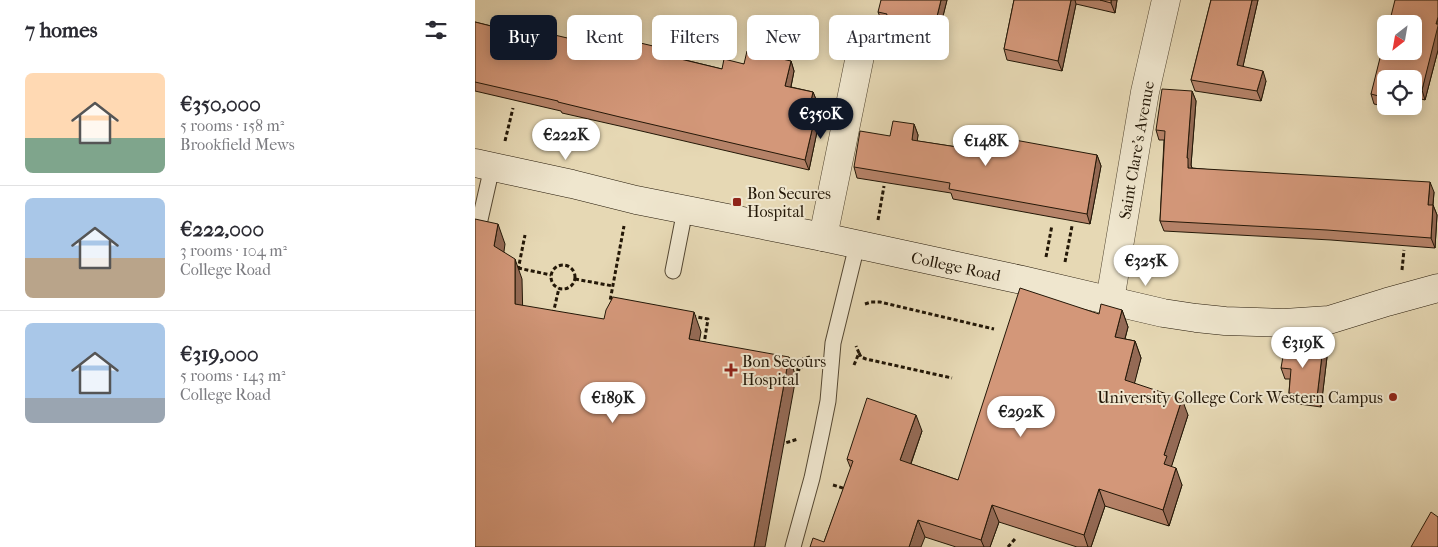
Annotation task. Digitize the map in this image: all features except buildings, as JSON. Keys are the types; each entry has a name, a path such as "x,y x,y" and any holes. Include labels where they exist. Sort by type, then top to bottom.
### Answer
{"street":[{"name":"Saint Clare's Avenue","path":"1110,300 1145,92 1166,0"},
{"path":"823,237 859,60"},
{"name":"College Road","path":"491,158 630,198 823,237 1163,313 1196,318 1225,321 1284,322 1329,320 1438,288"}],"lane":[{"path":"479,224 491,158"},
{"path":"673,271 685,210"},
{"path":"793,547 812,478 828,401 832,349 857,245"}],"path":[{"path":"491,158 513,108"},
{"path":"877,223 884,186"},
{"path":"619,302 610,300 630,198"},
{"path":"1046,259 1052,225"},
{"path":"1065,262 1072,226"},
{"path":"516,275 525,235"},
{"path":"558,266 569,266 574,271 574,283 567,288 559,288 553,283 551,275 552,271 558,266"},
{"path":"518,268 551,275"},
{"path":"575,279 613,286"},
{"path":"551,320 559,288"},
{"path":"862,308 865,304 880,302 994,329"},
{"path":"690,316 708,319 702,339 703,351"},
{"path":"783,367 801,370 803,359 832,349"},
{"path":"859,353 861,357 952,378"},
{"path":"812,478 855,492"},
{"path":"1008,547 1015,539"}],"place":[{"name":"Bon Secures Hospital","path":"737,202"},
{"name":"Bon Secours Hospital","path":"731,370"},
{"name":"University College Cork Western Campus","path":"1393,397"}]}
